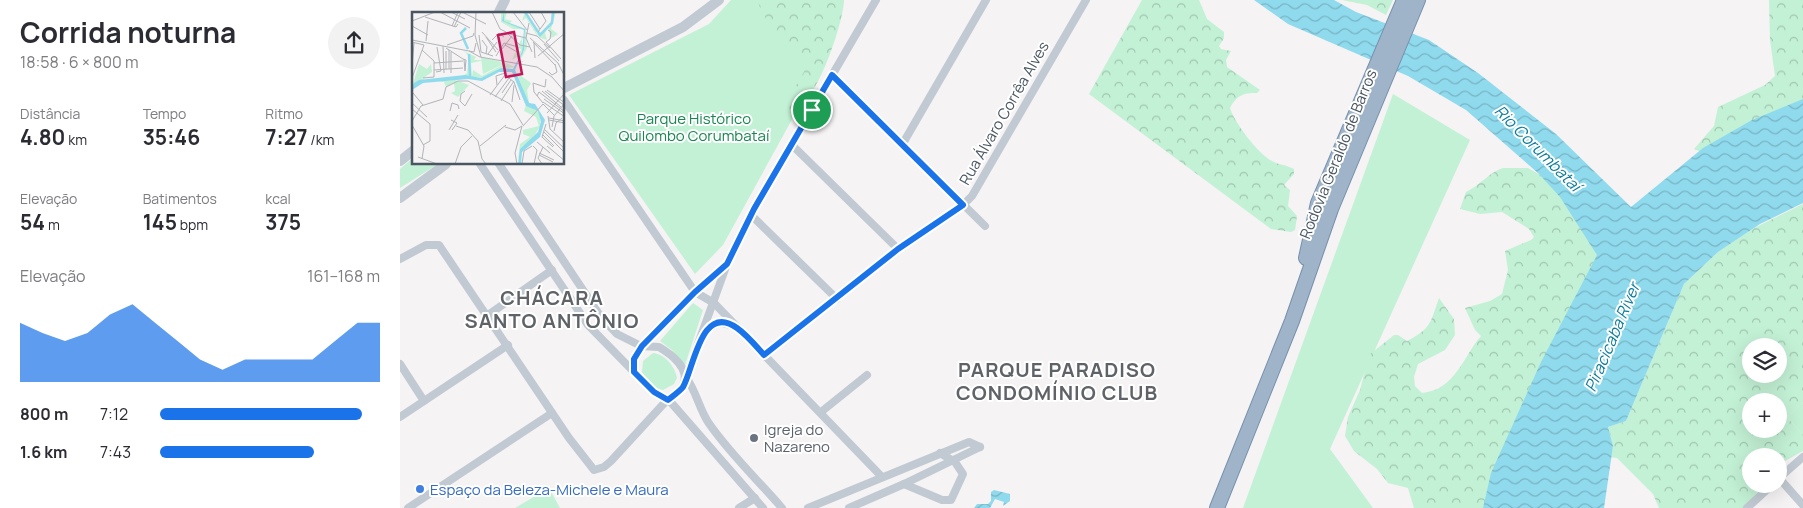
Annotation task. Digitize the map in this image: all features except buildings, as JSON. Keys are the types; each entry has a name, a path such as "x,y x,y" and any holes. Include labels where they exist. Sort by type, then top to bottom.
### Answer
{"highway":[{"name":"Rodovia Geraldo de Barros","path":"1217,508 1292,321 1378,79 1410,3"}],"street":[{"path":"499,12 505,0"},
{"path":"565,87 683,27 719,0"},
{"path":"400,259 426,245 439,245 587,462 594,470 604,467 682,387 704,333 727,264 751,215 876,0"},
{"path":"902,145 986,0"},
{"name":"Rua Álvaro Corrêa Alves","path":"764,355 898,249 963,205 972,196 1086,0"},
{"path":"832,75 985,226"},
{"path":"565,101 695,292 714,303 882,477"},
{"path":"792,146 898,249"},
{"path":"400,161 412,152"},
{"path":"400,198 445,165"},
{"path":"481,165 588,325 654,392 668,400 763,508"},
{"path":"500,165 601,317 617,334 642,346 659,347 665,350 682,368 693,387 709,424 782,508"},
{"path":"751,215 837,299"},
{"path":"634,372 634,359 642,346 695,292 727,264"},
{"path":"488,315 552,270"},
{"path":"704,333 719,322 737,327"},
{"path":"400,417 508,345"},
{"path":"400,364 424,401"},
{"path":"821,412 867,375"},
{"path":"408,508 552,413"},
{"path":"808,508 969,442 980,447 954,461 849,508"},
{"path":"904,484 942,500 951,500 963,474 954,461 940,454"},
{"path":"1787,471 1803,457"},
{"path":"1787,487 1803,505"},
{"path":"1747,508 1763,493"},
{"path":"739,508 755,498"}],"green space":[{"name":"Parque Histórico Quilombo Corumbataí","path":"731,0 840,0 823,63 723,245 695,274 569,95 709,24"},
{"path":"758,0 844,0 839,26 827,63 809,96 800,107 791,111 788,108 791,96 808,63 794,52 770,25 760,8"},
{"path":"1142,0 1199,0 1207,19 1224,32 1224,38 1219,46 1221,49 1231,51 1226,60 1227,67 1260,90 1257,93 1241,96 1235,100 1230,108 1232,114 1241,129 1260,152 1272,161 1294,169 1294,174 1284,185 1290,190 1288,206 1297,216 1295,230 1291,232 1271,229 1089,94"},
{"path":"1342,0 1393,0 1386,15 1367,5"},
{"path":"1769,0 1803,0 1803,137 1704,153 1694,149 1714,126 1718,107 1765,85 1775,76 1770,40"},
{"path":"1393,94 1470,140 1330,449 1373,508 1243,508"},
{"path":"412,159 412,165 436,165 400,188 400,169"},
{"path":"1503,168 1528,168 1558,185 1600,255 1515,508 1414,508 1408,488 1388,483 1377,469 1354,451 1345,436 1348,417 1360,390 1369,355 1394,335 1398,335 1407,341 1426,328 1432,319 1439,298 1454,319 1455,335 1445,350 1418,364 1414,377 1415,386 1422,393 1433,391 1443,386 1457,371 1481,336 1475,330 1465,308 1490,301 1502,294 1508,270 1505,251 1534,237 1529,229 1502,212 1480,214 1460,209 1466,192 1494,172"},
{"path":"1803,204 1803,402 1787,417 1803,435 1803,451 1787,460 1787,448 1742,448 1742,493 1757,493 1744,508 1659,508 1653,494 1617,458 1611,457 1613,446 1608,427 1626,421 1684,284 1718,252 1754,228"},
{"path":"693,303 703,310 685,365 672,350 660,341"},
{"path":"653,353 665,358 676,374 677,378 674,384 663,390 653,387 642,372 643,361"},
{"path":"1803,402 1803,435 1787,417"},
{"path":"549,488 560,508 515,508"}],"water":[{"path":"1254,0 1334,0 1356,12 1429,40 1478,73 1556,134 1631,207 1703,148 1752,120 1803,99 1803,203 1760,224 1718,252 1684,284 1626,421 1608,427 1613,446 1604,508 1483,508 1491,473 1541,362 1597,255 1560,197 1539,174 1466,110 1408,76 1288,24"},
{"path":"994,490 1010,494 1010,501 1003,506 1004,502 995,499 990,508 974,508 977,504 988,504 991,501 991,492"}],"place":[{"name":"Igreja do Nazareno","path":"754,438"},
{"name":"Espaço da Beleza-Michele e Maura","path":"420,489"}],"district":[{"name":"CHÁCARA SANTO ANTÔNIO","path":"552,308"},
{"name":"PARQUE PARADISO CONDOMÍNIO CLUB","path":"1057,380"}],"route":[{"path":"832,75 963,205 898,249 764,355 737,327 719,322 712,325 704,333 682,387 668,400 654,392 634,372 634,359 642,346 695,292 727,264 754,209 812,110 832,75"}],"water label":[{"name":"Rio Corumbataí","path":"1538,148"},
{"name":"Piracicaba River","path":"1612,337"}]}
